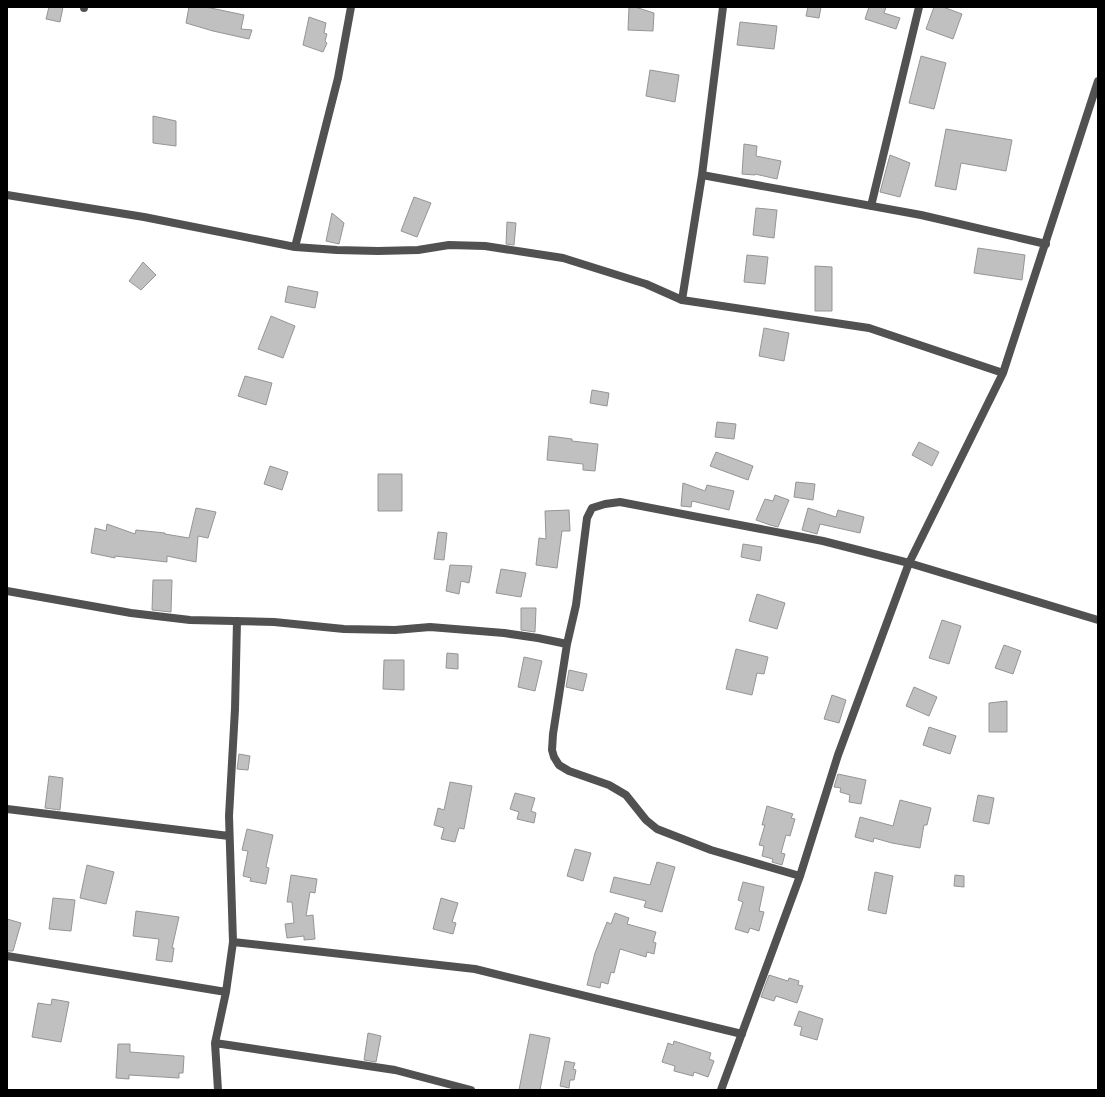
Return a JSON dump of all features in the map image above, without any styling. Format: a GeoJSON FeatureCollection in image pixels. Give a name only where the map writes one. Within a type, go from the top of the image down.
{"type":"FeatureCollection","features":[{"type":"Feature","properties":{"kind":"street"},"geometry":{"type":"LineString","coordinates":[[295,247],[338,78],[351,7]]}},
{"type":"Feature","properties":{"kind":"street"},"geometry":{"type":"LineString","coordinates":[[682,300],[702,175],[723,7]]}},
{"type":"Feature","properties":{"kind":"street"},"geometry":{"type":"LineString","coordinates":[[871,206],[919,7]]}},
{"type":"Feature","properties":{"kind":"street"},"geometry":{"type":"LineString","coordinates":[[721,1090],[800,876],[838,755],[909,563],[1004,373],[1098,81]]}},
{"type":"Feature","properties":{"kind":"street"},"geometry":{"type":"LineString","coordinates":[[702,175],[922,215],[1046,244]]}},
{"type":"Feature","properties":{"kind":"street"},"geometry":{"type":"LineString","coordinates":[[7,195],[144,217],[295,247],[378,251],[418,250],[449,245],[485,246],[563,258],[646,284],[682,300],[869,328],[1004,373]]}},
{"type":"Feature","properties":{"kind":"street"},"geometry":{"type":"LineString","coordinates":[[800,876],[711,850],[671,836],[657,829],[646,820],[626,795],[609,785],[569,771],[559,765],[554,757],[552,750],[553,734],[567,644],[576,605],[586,518],[592,508],[620,502],[823,541],[909,563],[1098,620]]}},
{"type":"Feature","properties":{"kind":"street"},"geometry":{"type":"LineString","coordinates":[[7,591],[131,613],[190,620],[274,622],[344,629],[395,630],[430,628],[504,633],[567,644]]}},
{"type":"Feature","properties":{"kind":"street"},"geometry":{"type":"LineString","coordinates":[[218,1090],[215,1043],[226,992],[234,942],[229,816],[236,709],[237,621]]}},
{"type":"Feature","properties":{"kind":"street"},"geometry":{"type":"LineString","coordinates":[[7,809],[229,836]]}},
{"type":"Feature","properties":{"kind":"street"},"geometry":{"type":"LineString","coordinates":[[234,942],[475,969],[742,1034]]}},
{"type":"Feature","properties":{"kind":"street"},"geometry":{"type":"LineString","coordinates":[[7,956],[226,992]]}},
{"type":"Feature","properties":{"kind":"street"},"geometry":{"type":"LineString","coordinates":[[215,1043],[395,1070],[471,1090]]}},
{"type":"Feature","properties":{"kind":"building"},"geometry":{"type":"Polygon","coordinates":[[[49,7],[63,7],[60,22],[46,19],[49,7]]]}},
{"type":"Feature","properties":{"kind":"building"},"geometry":{"type":"Polygon","coordinates":[[[189,7],[206,7],[244,15],[241,29],[252,30],[249,39],[186,23],[189,7]]]}},
{"type":"Feature","properties":{"kind":"building"},"geometry":{"type":"Polygon","coordinates":[[[629,7],[635,7],[654,13],[653,31],[628,30],[629,7]]]}},
{"type":"Feature","properties":{"kind":"building"},"geometry":{"type":"Polygon","coordinates":[[[808,7],[821,7],[819,18],[806,16],[808,7]]]}},
{"type":"Feature","properties":{"kind":"building"},"geometry":{"type":"Polygon","coordinates":[[[869,7],[886,7],[884,13],[900,18],[896,29],[865,19],[869,7]]]}},
{"type":"Feature","properties":{"kind":"building"},"geometry":{"type":"Polygon","coordinates":[[[934,7],[943,7],[962,14],[953,39],[926,29],[934,7]]]}},
{"type":"Feature","properties":{"kind":"building"},"geometry":{"type":"Polygon","coordinates":[[[309,17],[326,23],[324,33],[327,34],[325,41],[327,43],[323,52],[303,45],[309,17]]]}},
{"type":"Feature","properties":{"kind":"building"},"geometry":{"type":"Polygon","coordinates":[[[740,22],[777,26],[774,49],[737,45],[740,22]]]}},
{"type":"Feature","properties":{"kind":"building"},"geometry":{"type":"Polygon","coordinates":[[[921,56],[946,63],[934,109],[909,103],[921,56]]]}},
{"type":"Feature","properties":{"kind":"building"},"geometry":{"type":"Polygon","coordinates":[[[650,70],[679,75],[675,102],[646,96],[650,70]]]}},
{"type":"Feature","properties":{"kind":"building"},"geometry":{"type":"Polygon","coordinates":[[[153,116],[176,121],[176,146],[153,143],[153,116]]]}},
{"type":"Feature","properties":{"kind":"building"},"geometry":{"type":"Polygon","coordinates":[[[946,129],[1012,140],[1006,171],[961,163],[956,190],[935,186],[946,129]]]}},
{"type":"Feature","properties":{"kind":"building"},"geometry":{"type":"Polygon","coordinates":[[[744,144],[757,146],[756,156],[781,161],[777,179],[755,174],[742,174],[744,144]]]}},
{"type":"Feature","properties":{"kind":"building"},"geometry":{"type":"Polygon","coordinates":[[[890,155],[910,163],[900,197],[880,192],[890,155]]]}},
{"type":"Feature","properties":{"kind":"building"},"geometry":{"type":"Polygon","coordinates":[[[414,197],[431,203],[417,237],[401,231],[414,197]]]}},
{"type":"Feature","properties":{"kind":"building"},"geometry":{"type":"Polygon","coordinates":[[[756,208],[777,210],[774,238],[753,235],[756,208]]]}},
{"type":"Feature","properties":{"kind":"building"},"geometry":{"type":"Polygon","coordinates":[[[332,213],[344,223],[339,244],[326,241],[332,213]]]}},
{"type":"Feature","properties":{"kind":"building"},"geometry":{"type":"Polygon","coordinates":[[[507,222],[516,223],[514,245],[506,244],[507,222]]]}},
{"type":"Feature","properties":{"kind":"building"},"geometry":{"type":"Polygon","coordinates":[[[978,248],[1025,255],[1022,280],[974,273],[978,248]]]}},
{"type":"Feature","properties":{"kind":"building"},"geometry":{"type":"Polygon","coordinates":[[[747,255],[768,257],[765,284],[744,282],[747,255]]]}},
{"type":"Feature","properties":{"kind":"building"},"geometry":{"type":"Polygon","coordinates":[[[143,262],[156,275],[141,290],[129,281],[143,262]]]}},
{"type":"Feature","properties":{"kind":"building"},"geometry":{"type":"Polygon","coordinates":[[[815,266],[832,267],[832,311],[815,311],[815,266]]]}},
{"type":"Feature","properties":{"kind":"building"},"geometry":{"type":"Polygon","coordinates":[[[288,286],[318,292],[315,308],[285,302],[288,286]]]}},
{"type":"Feature","properties":{"kind":"building"},"geometry":{"type":"Polygon","coordinates":[[[271,316],[295,326],[283,358],[258,349],[271,316]]]}},
{"type":"Feature","properties":{"kind":"building"},"geometry":{"type":"Polygon","coordinates":[[[764,328],[789,333],[784,361],[759,356],[764,328]]]}},
{"type":"Feature","properties":{"kind":"building"},"geometry":{"type":"Polygon","coordinates":[[[245,376],[272,383],[266,405],[238,396],[245,376]]]}},
{"type":"Feature","properties":{"kind":"building"},"geometry":{"type":"Polygon","coordinates":[[[592,390],[609,393],[607,406],[590,403],[592,390]]]}},
{"type":"Feature","properties":{"kind":"building"},"geometry":{"type":"Polygon","coordinates":[[[717,422],[736,424],[734,439],[715,437],[717,422]]]}},
{"type":"Feature","properties":{"kind":"building"},"geometry":{"type":"Polygon","coordinates":[[[549,436],[572,439],[572,441],[598,444],[595,471],[583,470],[583,464],[547,460],[549,436]]]}},
{"type":"Feature","properties":{"kind":"building"},"geometry":{"type":"Polygon","coordinates":[[[919,442],[939,452],[932,466],[912,455],[919,442]]]}},
{"type":"Feature","properties":{"kind":"building"},"geometry":{"type":"Polygon","coordinates":[[[716,452],[753,466],[748,480],[710,466],[716,452]]]}},
{"type":"Feature","properties":{"kind":"building"},"geometry":{"type":"Polygon","coordinates":[[[270,466],[288,472],[282,490],[264,484],[270,466]]]}},
{"type":"Feature","properties":{"kind":"building"},"geometry":{"type":"Polygon","coordinates":[[[378,474],[402,474],[402,511],[378,511],[378,474]]]}},
{"type":"Feature","properties":{"kind":"building"},"geometry":{"type":"Polygon","coordinates":[[[796,482],[815,484],[813,500],[794,497],[796,482]]]}},
{"type":"Feature","properties":{"kind":"building"},"geometry":{"type":"Polygon","coordinates":[[[683,483],[705,491],[707,485],[734,491],[729,510],[692,501],[691,507],[681,506],[683,483]]]}},
{"type":"Feature","properties":{"kind":"building"},"geometry":{"type":"Polygon","coordinates":[[[775,495],[789,500],[778,527],[756,520],[765,499],[773,501],[775,495]]]}},
{"type":"Feature","properties":{"kind":"building"},"geometry":{"type":"Polygon","coordinates":[[[196,508],[216,512],[208,538],[198,536],[196,562],[167,556],[167,562],[115,556],[115,558],[91,553],[95,528],[106,531],[107,524],[135,534],[136,530],[165,533],[189,538],[196,508]]]}},
{"type":"Feature","properties":{"kind":"building"},"geometry":{"type":"Polygon","coordinates":[[[808,508],[836,517],[838,510],[864,517],[860,533],[820,524],[817,534],[802,530],[808,508]]]}},
{"type":"Feature","properties":{"kind":"building"},"geometry":{"type":"Polygon","coordinates":[[[569,510],[570,531],[562,531],[557,568],[536,565],[539,538],[546,539],[545,511],[569,510]]]}},
{"type":"Feature","properties":{"kind":"building"},"geometry":{"type":"Polygon","coordinates":[[[438,532],[447,533],[444,560],[434,559],[438,532]]]}},
{"type":"Feature","properties":{"kind":"building"},"geometry":{"type":"Polygon","coordinates":[[[743,544],[762,547],[760,561],[741,557],[743,544]]]}},
{"type":"Feature","properties":{"kind":"building"},"geometry":{"type":"Polygon","coordinates":[[[450,565],[472,566],[469,583],[461,581],[459,594],[446,591],[450,565]]]}},
{"type":"Feature","properties":{"kind":"building"},"geometry":{"type":"Polygon","coordinates":[[[501,569],[526,573],[521,597],[496,593],[501,569]]]}},
{"type":"Feature","properties":{"kind":"building"},"geometry":{"type":"Polygon","coordinates":[[[153,580],[172,580],[171,612],[152,610],[153,580]]]}},
{"type":"Feature","properties":{"kind":"building"},"geometry":{"type":"Polygon","coordinates":[[[757,594],[785,603],[777,629],[749,621],[757,594]]]}},
{"type":"Feature","properties":{"kind":"building"},"geometry":{"type":"Polygon","coordinates":[[[521,608],[536,608],[535,632],[521,630],[521,608]]]}},
{"type":"Feature","properties":{"kind":"building"},"geometry":{"type":"Polygon","coordinates":[[[942,620],[961,626],[949,664],[929,658],[942,620]]]}},
{"type":"Feature","properties":{"kind":"building"},"geometry":{"type":"Polygon","coordinates":[[[1004,645],[1021,651],[1013,674],[995,668],[1004,645]]]}},
{"type":"Feature","properties":{"kind":"building"},"geometry":{"type":"Polygon","coordinates":[[[736,649],[768,657],[764,674],[757,673],[752,695],[726,689],[736,649]]]}},
{"type":"Feature","properties":{"kind":"building"},"geometry":{"type":"Polygon","coordinates":[[[447,653],[458,654],[458,669],[446,668],[447,653]]]}},
{"type":"Feature","properties":{"kind":"building"},"geometry":{"type":"Polygon","coordinates":[[[524,657],[542,661],[535,691],[518,687],[524,657]]]}},
{"type":"Feature","properties":{"kind":"building"},"geometry":{"type":"Polygon","coordinates":[[[384,660],[404,660],[404,690],[383,689],[384,660]]]}},
{"type":"Feature","properties":{"kind":"building"},"geometry":{"type":"Polygon","coordinates":[[[569,670],[587,674],[583,691],[566,687],[569,670]]]}},
{"type":"Feature","properties":{"kind":"building"},"geometry":{"type":"Polygon","coordinates":[[[914,687],[937,697],[929,716],[906,706],[914,687]]]}},
{"type":"Feature","properties":{"kind":"building"},"geometry":{"type":"Polygon","coordinates":[[[832,695],[846,700],[839,723],[824,719],[832,695]]]}},
{"type":"Feature","properties":{"kind":"building"},"geometry":{"type":"Polygon","coordinates":[[[1007,701],[1007,732],[989,732],[989,703],[1007,701]]]}},
{"type":"Feature","properties":{"kind":"building"},"geometry":{"type":"Polygon","coordinates":[[[929,727],[956,736],[950,754],[923,745],[929,727]]]}},
{"type":"Feature","properties":{"kind":"building"},"geometry":{"type":"Polygon","coordinates":[[[239,754],[250,756],[248,770],[237,769],[239,754]]]}},
{"type":"Feature","properties":{"kind":"building"},"geometry":{"type":"Polygon","coordinates":[[[838,774],[866,780],[861,804],[849,802],[850,795],[840,792],[841,788],[834,787],[838,774]]]}},
{"type":"Feature","properties":{"kind":"building"},"geometry":{"type":"Polygon","coordinates":[[[49,776],[63,778],[60,810],[45,808],[49,776]]]}},
{"type":"Feature","properties":{"kind":"building"},"geometry":{"type":"Polygon","coordinates":[[[450,782],[472,786],[464,829],[459,828],[455,842],[441,839],[444,828],[434,825],[438,808],[444,810],[450,782]]]}},
{"type":"Feature","properties":{"kind":"building"},"geometry":{"type":"Polygon","coordinates":[[[515,793],[535,798],[531,811],[536,813],[534,823],[517,819],[519,812],[510,809],[515,793]]]}},
{"type":"Feature","properties":{"kind":"building"},"geometry":{"type":"Polygon","coordinates":[[[978,795],[994,798],[989,824],[973,821],[978,795]]]}},
{"type":"Feature","properties":{"kind":"building"},"geometry":{"type":"Polygon","coordinates":[[[900,800],[931,808],[927,825],[924,825],[920,848],[874,838],[873,842],[855,837],[860,817],[893,826],[900,800]]]}},
{"type":"Feature","properties":{"kind":"building"},"geometry":{"type":"Polygon","coordinates":[[[767,806],[793,814],[791,818],[795,819],[790,836],[786,835],[781,853],[785,854],[782,865],[772,862],[773,859],[762,856],[764,846],[759,845],[765,825],[762,825],[767,806]]]}},
{"type":"Feature","properties":{"kind":"building"},"geometry":{"type":"Polygon","coordinates":[[[247,829],[273,835],[266,867],[269,868],[266,884],[250,881],[251,878],[243,876],[248,851],[242,850],[247,829]]]}},
{"type":"Feature","properties":{"kind":"building"},"geometry":{"type":"Polygon","coordinates":[[[575,849],[591,853],[583,881],[567,876],[575,849]]]}},
{"type":"Feature","properties":{"kind":"building"},"geometry":{"type":"Polygon","coordinates":[[[657,862],[675,867],[662,912],[644,907],[646,901],[610,892],[614,877],[650,885],[657,862]]]}},
{"type":"Feature","properties":{"kind":"building"},"geometry":{"type":"Polygon","coordinates":[[[87,865],[114,872],[106,904],[80,898],[87,865]]]}},
{"type":"Feature","properties":{"kind":"building"},"geometry":{"type":"Polygon","coordinates":[[[875,872],[893,876],[886,914],[868,910],[875,872]]]}},
{"type":"Feature","properties":{"kind":"building"},"geometry":{"type":"Polygon","coordinates":[[[291,875],[317,879],[315,893],[310,892],[306,916],[313,915],[315,939],[304,940],[304,936],[287,938],[285,924],[294,923],[292,902],[287,902],[291,875]]]}},
{"type":"Feature","properties":{"kind":"building"},"geometry":{"type":"Polygon","coordinates":[[[955,875],[964,876],[964,887],[954,886],[955,875]]]}},
{"type":"Feature","properties":{"kind":"building"},"geometry":{"type":"Polygon","coordinates":[[[743,882],[764,887],[759,911],[764,912],[759,931],[750,928],[748,933],[735,929],[743,902],[738,900],[743,882]]]}},
{"type":"Feature","properties":{"kind":"building"},"geometry":{"type":"Polygon","coordinates":[[[53,898],[75,900],[71,931],[49,929],[53,898]]]}},
{"type":"Feature","properties":{"kind":"building"},"geometry":{"type":"Polygon","coordinates":[[[441,898],[458,903],[452,922],[456,923],[453,934],[433,929],[441,898]]]}},
{"type":"Feature","properties":{"kind":"building"},"geometry":{"type":"Polygon","coordinates":[[[136,911],[179,917],[172,948],[174,948],[172,962],[156,960],[159,939],[133,936],[136,911]]]}},
{"type":"Feature","properties":{"kind":"building"},"geometry":{"type":"Polygon","coordinates":[[[615,913],[629,918],[627,924],[656,932],[653,942],[656,943],[654,954],[647,952],[646,957],[620,949],[614,973],[611,972],[608,984],[601,982],[600,988],[587,985],[595,953],[607,922],[611,924],[615,913]]]}},
{"type":"Feature","properties":{"kind":"building"},"geometry":{"type":"Polygon","coordinates":[[[7,919],[21,923],[13,951],[7,951],[7,919]]]}},
{"type":"Feature","properties":{"kind":"building"},"geometry":{"type":"Polygon","coordinates":[[[769,975],[788,981],[789,978],[799,981],[798,985],[803,986],[797,1003],[776,996],[774,1001],[761,997],[769,975]]]}},
{"type":"Feature","properties":{"kind":"building"},"geometry":{"type":"Polygon","coordinates":[[[52,999],[69,1002],[61,1042],[32,1037],[38,1003],[51,1005],[52,999]]]}},
{"type":"Feature","properties":{"kind":"building"},"geometry":{"type":"Polygon","coordinates":[[[799,1011],[823,1019],[817,1040],[800,1035],[802,1027],[794,1025],[799,1011]]]}},
{"type":"Feature","properties":{"kind":"building"},"geometry":{"type":"Polygon","coordinates":[[[368,1033],[381,1036],[376,1062],[364,1060],[368,1033]]]}},
{"type":"Feature","properties":{"kind":"building"},"geometry":{"type":"Polygon","coordinates":[[[530,1034],[550,1038],[540,1090],[519,1090],[530,1034]]]}},
{"type":"Feature","properties":{"kind":"building"},"geometry":{"type":"Polygon","coordinates":[[[674,1041],[711,1053],[709,1059],[714,1061],[708,1077],[694,1072],[693,1076],[674,1071],[675,1066],[662,1062],[668,1043],[673,1045],[674,1041]]]}},
{"type":"Feature","properties":{"kind":"building"},"geometry":{"type":"Polygon","coordinates":[[[118,1044],[130,1044],[130,1052],[184,1056],[183,1073],[179,1073],[179,1078],[129,1075],[129,1079],[116,1078],[118,1044]]]}},
{"type":"Feature","properties":{"kind":"building"},"geometry":{"type":"Polygon","coordinates":[[[565,1061],[575,1063],[573,1069],[576,1070],[574,1080],[570,1080],[569,1088],[560,1086],[565,1061]]]}}]}
